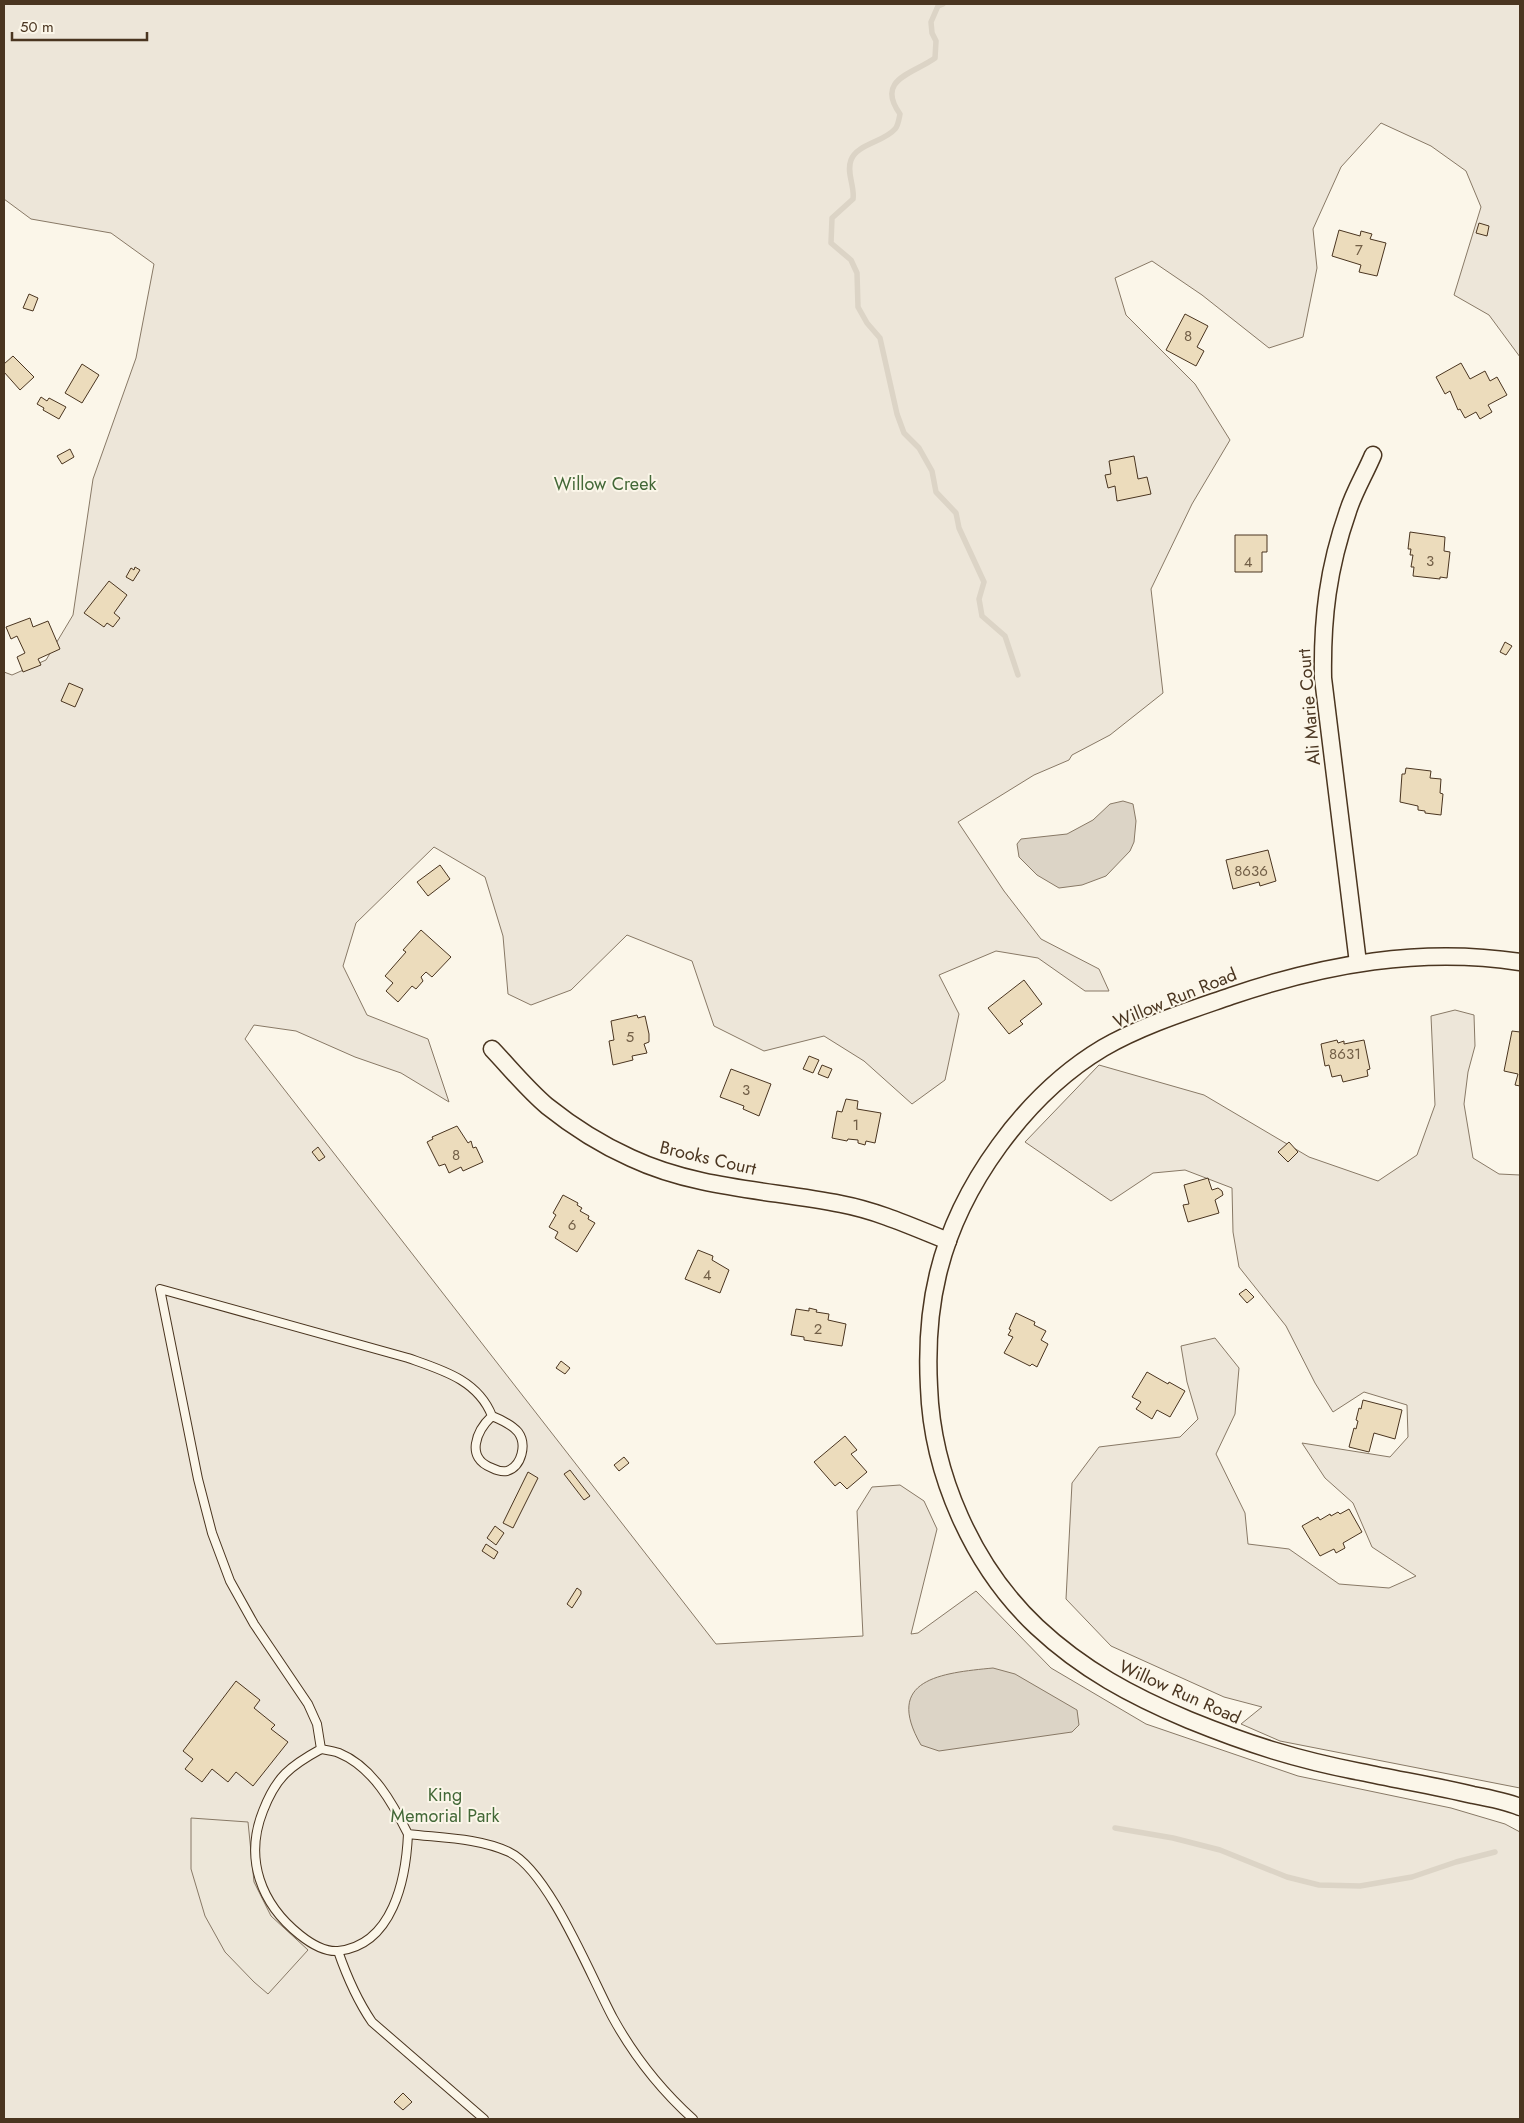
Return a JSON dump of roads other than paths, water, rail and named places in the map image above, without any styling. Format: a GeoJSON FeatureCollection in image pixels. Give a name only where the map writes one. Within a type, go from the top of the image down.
{"type":"FeatureCollection","features":[{"type":"Feature","properties":{"kind":"street","name":"Ali Marie Court"},"geometry":{"type":"LineString","coordinates":[[1358,963],[1323,678],[1322,632],[1327,588],[1336,547],[1348,509],[1373,455]]}},
{"type":"Feature","properties":{"kind":"street","name":"Willow Run Road"},"geometry":{"type":"LineString","coordinates":[[1520,962],[1452,956],[1396,958],[1358,963],[1281,979],[1173,1016],[1102,1049],[1066,1074],[1032,1106],[1001,1142],[980,1175],[948,1241],[938,1272],[930,1315],[927,1359],[929,1403],[937,1450],[954,1503],[976,1549],[1002,1588],[1034,1625],[1068,1655],[1106,1681],[1148,1703],[1239,1740],[1285,1756],[1464,1793],[1520,1807]]}},
{"type":"Feature","properties":{"kind":"street","name":"Brooks Court"},"geometry":{"type":"LineString","coordinates":[[492,1049],[547,1106],[573,1125],[631,1158],[676,1175],[721,1186],[842,1204],[879,1214],[948,1241]]}},
{"type":"Feature","properties":{"kind":"lane"},"geometry":{"type":"LineString","coordinates":[[321,1749],[317,1724],[308,1704],[254,1624],[230,1581],[212,1533],[198,1479],[160,1289],[408,1358],[442,1370],[478,1392],[487,1402],[492,1416],[509,1424],[520,1434],[522,1457],[516,1465],[507,1471],[498,1471],[487,1466],[480,1461],[476,1452],[477,1438],[484,1424],[492,1416]]}},
{"type":"Feature","properties":{"kind":"lane"},"geometry":{"type":"LineString","coordinates":[[321,1749],[340,1754],[359,1765],[377,1784],[394,1808],[408,1834],[407,1858],[398,1898],[377,1932],[364,1943],[338,1951],[321,1948],[304,1939],[285,1924],[272,1908],[262,1890],[257,1869],[255,1843],[260,1820],[268,1799],[278,1780],[297,1762],[321,1749]]}},
{"type":"Feature","properties":{"kind":"lane"},"geometry":{"type":"LineString","coordinates":[[408,1834],[486,1844],[511,1853],[530,1868],[547,1890],[614,2020],[642,2062],[667,2093],[694,2119]]}},
{"type":"Feature","properties":{"kind":"lane"},"geometry":{"type":"LineString","coordinates":[[338,1951],[350,1984],[372,2022],[484,2119]]}},
{"type":"Feature","properties":{"kind":"waterway"},"geometry":{"type":"LineString","coordinates":[[943,4],[938,6],[931,22],[932,33],[936,41],[935,58],[900,79],[894,85],[892,93],[893,102],[900,114],[896,128],[884,137],[859,150],[851,160],[849,170],[853,199],[832,218],[831,243],[851,260],[857,273],[858,307],[867,323],[880,338],[897,414],[904,433],[919,448],[932,471],[936,492],[956,513],[959,528],[984,582],[979,599],[982,616],[1005,636],[1018,675]]}},
{"type":"Feature","properties":{"kind":"waterway"},"geometry":{"type":"LineString","coordinates":[[1115,1828],[1173,1838],[1220,1850],[1287,1877],[1319,1885],[1360,1886],[1412,1877],[1456,1862],[1495,1852]]}},
{"type":"Feature","properties":{"kind":"park label","name":"Willow Creek"},"geometry":{"type":"Point","coordinates":[605,484]}},
{"type":"Feature","properties":{"kind":"park label","name":"King Memorial Park"},"geometry":{"type":"Point","coordinates":[445,1805]}}]}
